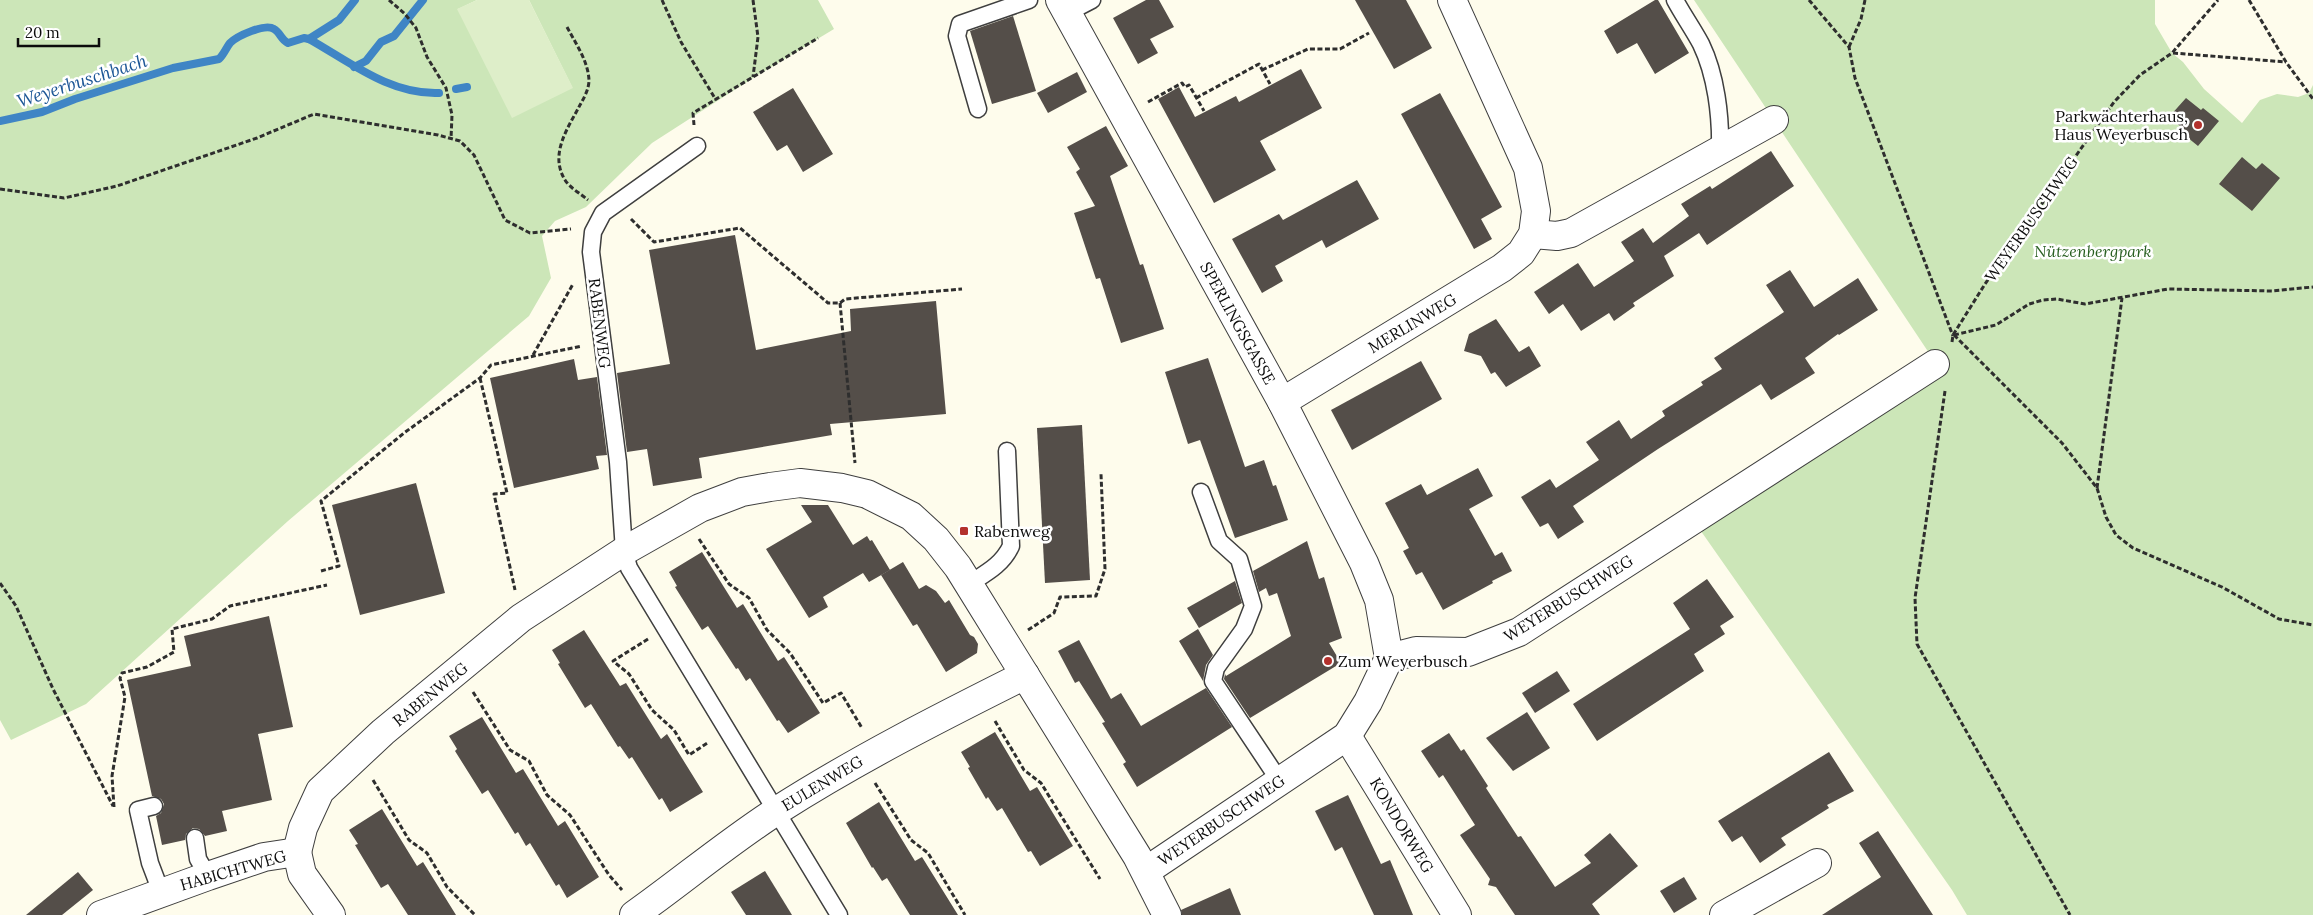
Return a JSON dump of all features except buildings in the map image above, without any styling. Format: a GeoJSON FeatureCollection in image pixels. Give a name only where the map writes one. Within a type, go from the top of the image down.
{"type":"FeatureCollection","features":[{"type":"Feature","properties":{"kind":"street","name":"MERLINWEG"},"geometry":{"type":"LineString","coordinates":[[1282,402],[1502,268],[1521,254],[1533,234],[1536,211],[1528,168],[1452,0]]}},
{"type":"Feature","properties":{"kind":"street","name":"SPERLINGSGASSE"},"geometry":{"type":"LineString","coordinates":[[1064,7],[1282,402],[1379,600],[1389,658]]}},
{"type":"Feature","properties":{"kind":"street"},"geometry":{"type":"LineString","coordinates":[[1533,234],[1557,236],[1572,233],[1774,120]]}},
{"type":"Feature","properties":{"kind":"street","name":"WEYERBUSCHWEG"},"geometry":{"type":"LineString","coordinates":[[1146,871],[1347,736],[1368,702],[1389,658],[1416,651],[1468,652],[1519,632],[1945,364]]}},
{"type":"Feature","properties":{"kind":"street","name":"RABENWEG"},"geometry":{"type":"LineString","coordinates":[[297,852],[303,828],[320,791],[383,732],[521,618],[624,551],[684,515],[725,497],[770,487],[800,483],[857,491],[888,503],[911,516],[936,538],[969,584],[1146,871],[1163,914]]}},
{"type":"Feature","properties":{"kind":"street","name":"EULENWEG"},"geometry":{"type":"LineString","coordinates":[[637,913],[776,811],[868,756],[1025,675]]}},
{"type":"Feature","properties":{"kind":"street","name":"KONDORWEG"},"geometry":{"type":"LineString","coordinates":[[1347,736],[1457,915]]}},
{"type":"Feature","properties":{"kind":"street","name":"HABICHTWEG"},"geometry":{"type":"LineString","coordinates":[[101,915],[161,892],[264,858],[297,852],[302,874],[331,915]]}},
{"type":"Feature","properties":{"kind":"street"},"geometry":{"type":"LineString","coordinates":[[1724,915],[1817,863]]}},
{"type":"Feature","properties":{"kind":"lane"},"geometry":{"type":"LineString","coordinates":[[978,108],[957,36],[960,24],[1029,0]]}},
{"type":"Feature","properties":{"kind":"lane"},"geometry":{"type":"LineString","coordinates":[[1064,7],[1092,0]]}},
{"type":"Feature","properties":{"kind":"lane"},"geometry":{"type":"LineString","coordinates":[[1675,0],[1701,45],[1713,80],[1721,127],[1720,151]]}},
{"type":"Feature","properties":{"kind":"lane","name":"RABENWEG"},"geometry":{"type":"LineString","coordinates":[[624,551],[618,462],[591,252],[593,232],[610,208],[698,146]]}},
{"type":"Feature","properties":{"kind":"lane"},"geometry":{"type":"LineString","coordinates":[[969,584],[1006,558],[1011,546],[1007,451]]}},
{"type":"Feature","properties":{"kind":"lane"},"geometry":{"type":"LineString","coordinates":[[1201,492],[1219,542],[1239,558],[1253,606],[1244,629],[1216,668],[1214,682],[1279,780]]}},
{"type":"Feature","properties":{"kind":"lane"},"geometry":{"type":"LineString","coordinates":[[624,551],[629,568],[839,915]]}},
{"type":"Feature","properties":{"kind":"lane"},"geometry":{"type":"LineString","coordinates":[[154,806],[138,810],[150,863],[161,892]]}},
{"type":"Feature","properties":{"kind":"lane"},"geometry":{"type":"LineString","coordinates":[[195,838],[198,859],[208,876]]}},
{"type":"Feature","properties":{"kind":"path"},"geometry":{"type":"LineString","coordinates":[[390,0],[416,28],[427,57],[446,88],[452,115],[451,139]]}},
{"type":"Feature","properties":{"kind":"path"},"geometry":{"type":"LineString","coordinates":[[662,0],[681,42],[716,100]]}},
{"type":"Feature","properties":{"kind":"path"},"geometry":{"type":"LineString","coordinates":[[753,0],[758,37],[753,78]]}},
{"type":"Feature","properties":{"kind":"path"},"geometry":{"type":"LineString","coordinates":[[1809,0],[1849,47],[1855,78],[1954,335],[2062,443],[2096,488],[2106,517],[2116,535],[2132,548],[2222,586],[2279,619],[2313,625]]}},
{"type":"Feature","properties":{"kind":"path"},"geometry":{"type":"LineString","coordinates":[[1849,47],[1861,19],[1865,0]]}},
{"type":"Feature","properties":{"kind":"path","name":"WEYERBUSCHWEG"},"geometry":{"type":"LineString","coordinates":[[1945,364],[1954,335],[1985,284],[2114,102],[2140,75],[2172,53],[2218,0]]}},
{"type":"Feature","properties":{"kind":"path"},"geometry":{"type":"LineString","coordinates":[[2249,0],[2286,62],[2313,99]]}},
{"type":"Feature","properties":{"kind":"path"},"geometry":{"type":"LineString","coordinates":[[567,28],[581,53],[589,82],[586,94],[566,132],[560,148],[558,165],[566,181],[610,208],[654,242],[740,228],[828,303],[840,303],[846,299],[962,289]]}},
{"type":"Feature","properties":{"kind":"path"},"geometry":{"type":"LineString","coordinates":[[1262,70],[1308,50],[1340,48],[1368,33]]}},
{"type":"Feature","properties":{"kind":"path"},"geometry":{"type":"LineString","coordinates":[[698,146],[693,113],[818,38]]}},
{"type":"Feature","properties":{"kind":"path"},"geometry":{"type":"LineString","coordinates":[[2172,53],[2286,62]]}},
{"type":"Feature","properties":{"kind":"path"},"geometry":{"type":"LineString","coordinates":[[1196,98],[1259,64],[1270,84]]}},
{"type":"Feature","properties":{"kind":"path"},"geometry":{"type":"LineString","coordinates":[[1124,116],[1182,83],[1185,87],[1189,85],[1204,111]]}},
{"type":"Feature","properties":{"kind":"path"},"geometry":{"type":"LineString","coordinates":[[0,189],[64,198],[117,186],[257,138],[314,114],[460,141],[474,156],[506,220],[530,233],[568,231],[610,208]]}},
{"type":"Feature","properties":{"kind":"path"},"geometry":{"type":"LineString","coordinates":[[533,356],[591,252]]}},
{"type":"Feature","properties":{"kind":"path"},"geometry":{"type":"LineString","coordinates":[[1954,335],[1996,325],[2029,304],[2043,300],[2057,299],[2085,304],[2168,289],[2272,291],[2313,287]]}},
{"type":"Feature","properties":{"kind":"path"},"geometry":{"type":"LineString","coordinates":[[2096,488],[2122,298]]}},
{"type":"Feature","properties":{"kind":"path"},"geometry":{"type":"LineString","coordinates":[[840,303],[857,491]]}},
{"type":"Feature","properties":{"kind":"path"},"geometry":{"type":"LineString","coordinates":[[1954,335],[1945,364],[1915,598],[1917,644],[2070,915]]}},
{"type":"Feature","properties":{"kind":"path"},"geometry":{"type":"LineString","coordinates":[[322,571],[339,566],[321,501],[404,433],[480,378],[491,365],[603,342]]}},
{"type":"Feature","properties":{"kind":"path"},"geometry":{"type":"LineString","coordinates":[[480,378],[507,492],[494,494],[521,618]]}},
{"type":"Feature","properties":{"kind":"path"},"geometry":{"type":"LineString","coordinates":[[1006,644],[1054,613],[1060,597],[1096,596],[1105,569],[1101,474]]}},
{"type":"Feature","properties":{"kind":"path"},"geometry":{"type":"LineString","coordinates":[[684,515],[729,584],[748,598],[767,630],[790,653],[822,702],[841,693],[868,756],[911,840],[928,853],[965,915]]}},
{"type":"Feature","properties":{"kind":"path"},"geometry":{"type":"LineString","coordinates":[[0,583],[16,606],[53,689],[117,814]]}},
{"type":"Feature","properties":{"kind":"path"},"geometry":{"type":"LineString","coordinates":[[114,807],[112,776],[125,698],[120,678],[122,673],[147,667],[174,652],[172,629],[212,619],[230,606],[327,585]]}},
{"type":"Feature","properties":{"kind":"path"},"geometry":{"type":"LineString","coordinates":[[666,629],[613,661],[629,674],[652,710],[674,730],[689,755],[727,730]]}},
{"type":"Feature","properties":{"kind":"path"},"geometry":{"type":"LineString","coordinates":[[459,670],[510,750],[528,761],[547,795],[570,814],[609,875],[637,913]]}},
{"type":"Feature","properties":{"kind":"path"},"geometry":{"type":"LineString","coordinates":[[980,697],[1024,770],[1042,783],[1100,879]]}},
{"type":"Feature","properties":{"kind":"path"},"geometry":{"type":"LineString","coordinates":[[358,756],[409,840],[427,854],[448,887],[475,915]]}},
{"type":"Feature","properties":{"kind":"green space"},"geometry":{"type":"Polygon","coordinates":[[[0,0],[477,0],[458,9],[572,87],[529,0],[818,0],[834,29],[652,143],[586,207],[555,221],[542,236],[551,278],[529,316],[288,521],[86,704],[11,740],[0,720],[0,0]]]}},
{"type":"Feature","properties":{"kind":"green space"},"geometry":{"type":"Polygon","coordinates":[[[477,0],[529,0],[573,88],[512,118],[457,9],[477,0]]]}},
{"type":"Feature","properties":{"kind":"green space","name":"Nützenbergpark"},"geometry":{"type":"Polygon","coordinates":[[[1694,0],[2155,0],[2155,24],[2172,53],[2183,62],[2204,89],[2242,123],[2260,100],[2277,94],[2298,97],[2309,93],[2313,85],[2313,915],[1967,915],[1952,890],[1696,524],[1937,365],[1694,0]]]}},
{"type":"Feature","properties":{"kind":"waterway"},"geometry":{"type":"LineString","coordinates":[[309,39],[339,20],[355,0]]}},
{"type":"Feature","properties":{"kind":"waterway"},"geometry":{"type":"LineString","coordinates":[[354,67],[366,61],[381,42],[394,36],[423,0]]}},
{"type":"Feature","properties":{"kind":"waterway","name":"Weyerbuschbach"},"geometry":{"type":"LineString","coordinates":[[0,121],[42,112],[75,99],[173,68],[219,59],[234,40],[251,31],[264,28],[274,29],[288,43],[304,38],[309,39],[355,67],[387,83],[404,89],[439,93]]}},
{"type":"Feature","properties":{"kind":"waterway","name":"Weyerbuschbach"},"geometry":{"type":"LineString","coordinates":[[456,89],[467,87]]}},
{"type":"Feature","properties":{"kind":"place","name":"Parkwächterhaus, Haus Weyerbusch"},"geometry":{"type":"Point","coordinates":[2198,125]}},
{"type":"Feature","properties":{"kind":"place","name":"Rabenweg"},"geometry":{"type":"Point","coordinates":[964,531]}},
{"type":"Feature","properties":{"kind":"place","name":"Zum Weyerbusch"},"geometry":{"type":"Point","coordinates":[1328,661]}}]}
